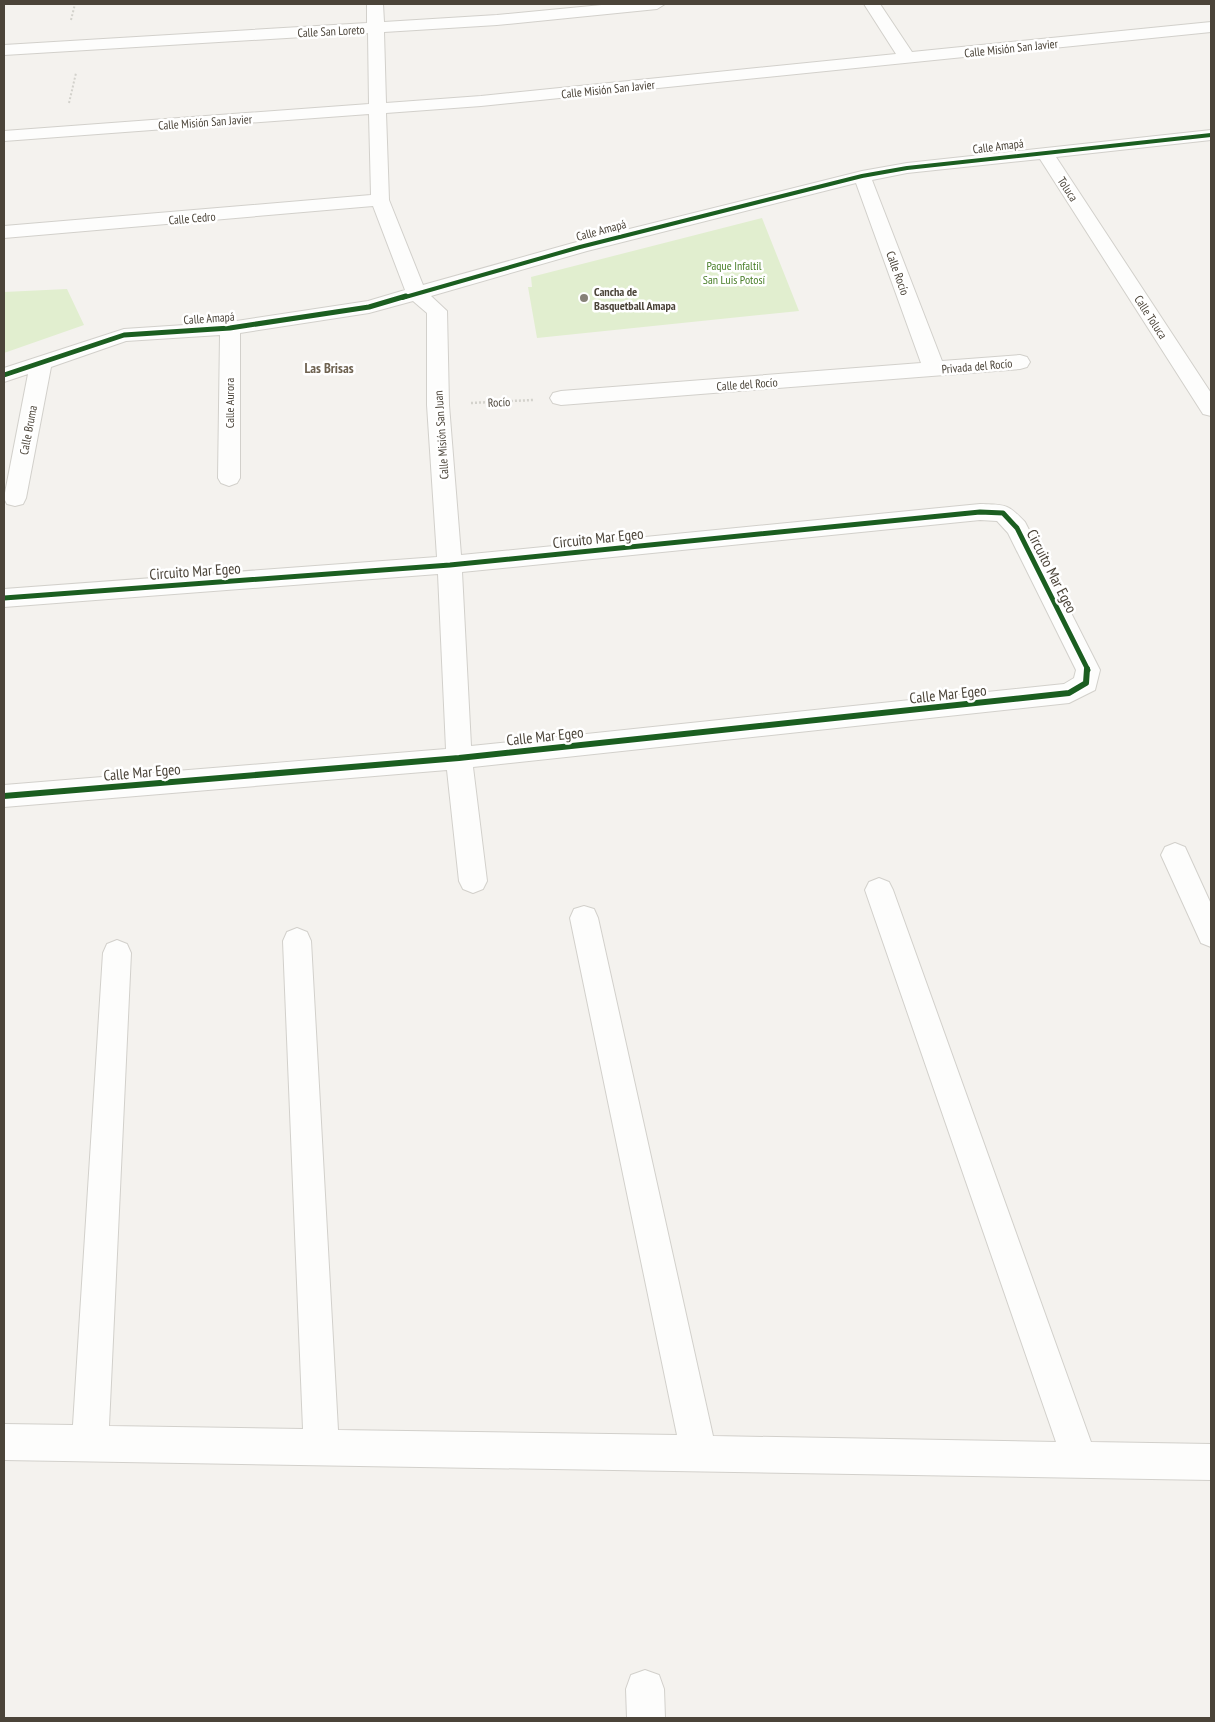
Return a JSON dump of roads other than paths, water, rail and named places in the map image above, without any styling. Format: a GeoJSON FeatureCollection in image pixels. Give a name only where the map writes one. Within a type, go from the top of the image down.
{"type":"FeatureCollection","features":[{"type":"Feature","properties":{"kind":"street","name":"Calle Misión San Juan"},"geometry":{"type":"LineString","coordinates":[[376,4],[380,200],[416,293],[436,310],[438,405],[450,565],[459,758],[473,881]]}},
{"type":"Feature","properties":{"kind":"street","name":"Calle San Loreto"},"geometry":{"type":"LineString","coordinates":[[4,50],[497,20],[657,4]]}},
{"type":"Feature","properties":{"kind":"street"},"geometry":{"type":"LineString","coordinates":[[872,4],[908,58]]}},
{"type":"Feature","properties":{"kind":"street","name":"Calle Misión San Javier"},"geometry":{"type":"LineString","coordinates":[[4,136],[481,102],[1211,27]]}},
{"type":"Feature","properties":{"kind":"street","name":"Calle Amapá"},"geometry":{"type":"LineString","coordinates":[[4,375],[124,335],[230,328],[361,309],[599,242],[862,176],[907,168],[1211,134]]}},
{"type":"Feature","properties":{"kind":"street","name":"Toluca"},"geometry":{"type":"LineString","coordinates":[[1044,152],[1091,225]]}},
{"type":"Feature","properties":{"kind":"street","name":"Calle Rocío"},"geometry":{"type":"LineString","coordinates":[[862,176],[934,369]]}},
{"type":"Feature","properties":{"kind":"street","name":"Calle Cedro"},"geometry":{"type":"LineString","coordinates":[[4,232],[380,200]]}},
{"type":"Feature","properties":{"kind":"street","name":"Calle Toluca"},"geometry":{"type":"LineString","coordinates":[[1091,225],[1211,409]]}},
{"type":"Feature","properties":{"kind":"street","name":"Calle Aurora"},"geometry":{"type":"LineString","coordinates":[[229,478],[230,328]]}},
{"type":"Feature","properties":{"kind":"street","name":"Calle Bruma"},"geometry":{"type":"LineString","coordinates":[[15,498],[41,362]]}},
{"type":"Feature","properties":{"kind":"street","name":"Privada del Rocío"},"geometry":{"type":"LineString","coordinates":[[934,369],[1020,362]]}},
{"type":"Feature","properties":{"kind":"street","name":"Calle del Rocío"},"geometry":{"type":"LineString","coordinates":[[561,398],[934,369]]}},
{"type":"Feature","properties":{"kind":"street","name":"Circuito Mar Egeo"},"geometry":{"type":"LineString","coordinates":[[4,598],[450,565],[980,512],[1004,513],[1017,528],[1088,670],[1086,683]]}},
{"type":"Feature","properties":{"kind":"street","name":"Calle Mar Egeo"},"geometry":{"type":"LineString","coordinates":[[4,796],[459,758],[1069,693],[1086,683]]}},
{"type":"Feature","properties":{"kind":"street"},"geometry":{"type":"LineString","coordinates":[[1175,855],[1211,934]]}},
{"type":"Feature","properties":{"kind":"street"},"geometry":{"type":"LineString","coordinates":[[879,890],[1080,1460]]}},
{"type":"Feature","properties":{"kind":"street"},"geometry":{"type":"LineString","coordinates":[[584,918],[699,1454]]}},
{"type":"Feature","properties":{"kind":"street"},"geometry":{"type":"LineString","coordinates":[[297,941],[321,1447]]}},
{"type":"Feature","properties":{"kind":"street"},"geometry":{"type":"LineString","coordinates":[[90,1444],[117,953]]}},
{"type":"Feature","properties":{"kind":"street"},"geometry":{"type":"LineString","coordinates":[[4,1442],[1211,1462]]}},
{"type":"Feature","properties":{"kind":"place","name":"Cancha de Basquetball Amapa"},"geometry":{"type":"Point","coordinates":[584,298]}},
{"type":"Feature","properties":{"kind":"district","name":"Las Brisas"},"geometry":{"type":"Point","coordinates":[329,368]}},
{"type":"Feature","properties":{"kind":"park label","name":"Paque Infaltil San Luis Potosí"},"geometry":{"type":"Point","coordinates":[734,272]}}]}
